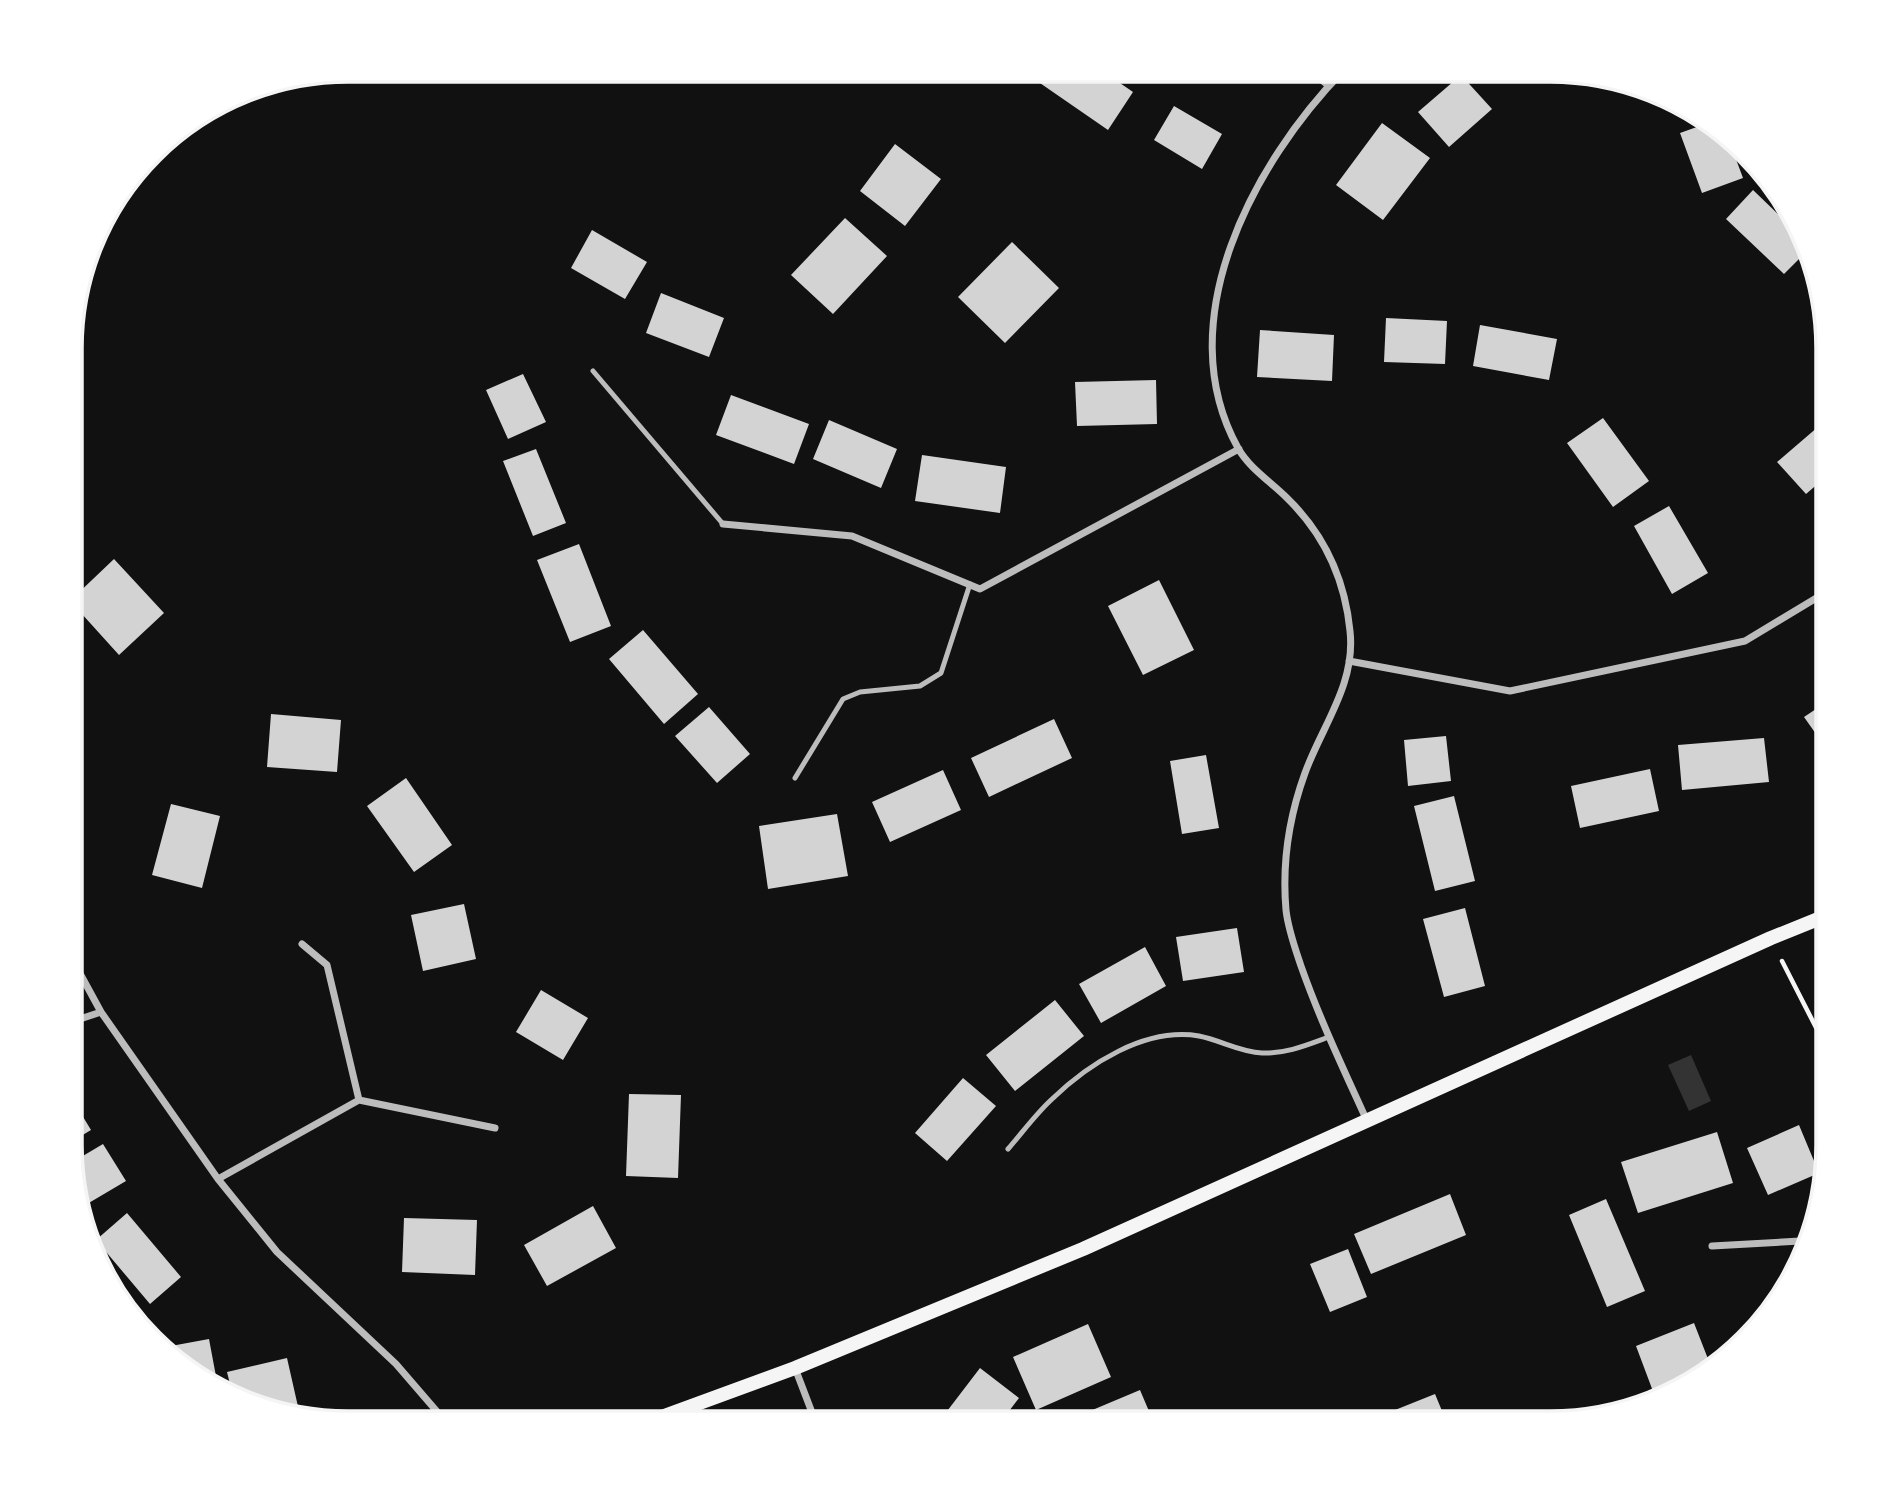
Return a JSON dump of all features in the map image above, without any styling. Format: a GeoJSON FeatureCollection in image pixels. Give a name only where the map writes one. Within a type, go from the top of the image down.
{"type":"FeatureCollection","features":[{"type":"Feature","properties":{"kind":"main road"},"geometry":{"type":"LineString","coordinates":[[678,1411],[795,1368],[1083,1249],[1816,920]]}},
{"type":"Feature","properties":{"kind":"street"},"geometry":{"type":"LineString","coordinates":[[1324,82],[1329,86]]}},
{"type":"Feature","properties":{"kind":"street"},"geometry":{"type":"LineString","coordinates":[[1333,82],[1289,135],[1232,239],[1222,271],[1211,362],[1222,409],[1239,449],[1291,502],[1332,559],[1343,586],[1351,634],[1349,661],[1336,708],[1307,769],[1294,805],[1287,844],[1286,913],[1315,1006],[1367,1121]]}},
{"type":"Feature","properties":{"kind":"street"},"geometry":{"type":"LineString","coordinates":[[723,524],[852,536],[980,589],[1239,449]]}},
{"type":"Feature","properties":{"kind":"street"},"geometry":{"type":"LineString","coordinates":[[1349,661],[1510,691],[1745,641],[1816,598]]}},
{"type":"Feature","properties":{"kind":"street"},"geometry":{"type":"LineString","coordinates":[[302,944],[327,965],[359,1100]]}},
{"type":"Feature","properties":{"kind":"street"},"geometry":{"type":"LineString","coordinates":[[82,977],[101,1012],[218,1179],[277,1252],[396,1364],[437,1411]]}},
{"type":"Feature","properties":{"kind":"street"},"geometry":{"type":"LineString","coordinates":[[82,1018],[101,1012]]}},
{"type":"Feature","properties":{"kind":"street"},"geometry":{"type":"LineString","coordinates":[[218,1179],[359,1100],[495,1128]]}},
{"type":"Feature","properties":{"kind":"street"},"geometry":{"type":"LineString","coordinates":[[1712,1246],[1798,1241]]}},
{"type":"Feature","properties":{"kind":"street"},"geometry":{"type":"LineString","coordinates":[[795,1368],[811,1411]]}},
{"type":"Feature","properties":{"kind":"lane"},"geometry":{"type":"LineString","coordinates":[[593,371],[723,524]]}},
{"type":"Feature","properties":{"kind":"lane"},"geometry":{"type":"LineString","coordinates":[[795,778],[843,699],[860,692],[920,686],[941,673],[970,584]]}},
{"type":"Feature","properties":{"kind":"lane"},"geometry":{"type":"LineString","coordinates":[[1008,1149],[1051,1100],[1107,1057],[1130,1046],[1170,1035],[1199,1036],[1260,1053],[1287,1052],[1329,1037]]}},
{"type":"Feature","properties":{"kind":"path"},"geometry":{"type":"LineString","coordinates":[[1771,938],[1816,1026]]}},
{"type":"Feature","properties":{"kind":"shaded area"},"geometry":{"type":"Polygon","coordinates":[[[1691,1055],[1711,1101],[1689,1111],[1668,1065],[1691,1055]]]}},
{"type":"Feature","properties":{"kind":"building"},"geometry":{"type":"Polygon","coordinates":[[[1038,82],[1118,82],[1133,92],[1108,130],[1038,82]]]}},
{"type":"Feature","properties":{"kind":"building"},"geometry":{"type":"Polygon","coordinates":[[[1453,82],[1467,82],[1492,109],[1449,147],[1418,112],[1453,82]]]}},
{"type":"Feature","properties":{"kind":"building"},"geometry":{"type":"Polygon","coordinates":[[[1174,106],[1222,134],[1202,169],[1154,140],[1174,106]]]}},
{"type":"Feature","properties":{"kind":"building"},"geometry":{"type":"Polygon","coordinates":[[[1382,123],[1430,158],[1383,220],[1336,185],[1382,123]]]}},
{"type":"Feature","properties":{"kind":"building"},"geometry":{"type":"Polygon","coordinates":[[[1698,127],[1712,137],[1735,158],[1743,178],[1702,193],[1680,133],[1698,127]]]}},
{"type":"Feature","properties":{"kind":"building"},"geometry":{"type":"Polygon","coordinates":[[[895,144],[941,179],[905,226],[860,191],[895,144]]]}},
{"type":"Feature","properties":{"kind":"building"},"geometry":{"type":"Polygon","coordinates":[[[1753,190],[1781,217],[1800,258],[1784,274],[1726,219],[1753,190]]]}},
{"type":"Feature","properties":{"kind":"building"},"geometry":{"type":"Polygon","coordinates":[[[845,218],[887,256],[833,314],[791,275],[845,218]]]}},
{"type":"Feature","properties":{"kind":"building"},"geometry":{"type":"Polygon","coordinates":[[[592,230],[647,262],[625,299],[571,268],[592,230]]]}},
{"type":"Feature","properties":{"kind":"building"},"geometry":{"type":"Polygon","coordinates":[[[1012,242],[1059,288],[1005,343],[958,297],[1012,242]]]}},
{"type":"Feature","properties":{"kind":"building"},"geometry":{"type":"Polygon","coordinates":[[[661,293],[724,318],[709,357],[646,333],[661,293]]]}},
{"type":"Feature","properties":{"kind":"building"},"geometry":{"type":"Polygon","coordinates":[[[1386,318],[1447,321],[1445,364],[1384,362],[1386,318]]]}},
{"type":"Feature","properties":{"kind":"building"},"geometry":{"type":"Polygon","coordinates":[[[1480,325],[1557,339],[1549,380],[1473,366],[1480,325]]]}},
{"type":"Feature","properties":{"kind":"building"},"geometry":{"type":"Polygon","coordinates":[[[1260,330],[1334,335],[1332,381],[1257,377],[1260,330]]]}},
{"type":"Feature","properties":{"kind":"building"},"geometry":{"type":"Polygon","coordinates":[[[523,374],[546,422],[508,439],[486,390],[523,374]]]}},
{"type":"Feature","properties":{"kind":"building"},"geometry":{"type":"Polygon","coordinates":[[[1156,380],[1157,424],[1077,426],[1075,382],[1156,380]]]}},
{"type":"Feature","properties":{"kind":"building"},"geometry":{"type":"Polygon","coordinates":[[[731,395],[809,424],[794,464],[716,435],[731,395]]]}},
{"type":"Feature","properties":{"kind":"building"},"geometry":{"type":"Polygon","coordinates":[[[1603,418],[1649,481],[1613,507],[1567,443],[1603,418]]]}},
{"type":"Feature","properties":{"kind":"building"},"geometry":{"type":"Polygon","coordinates":[[[829,420],[897,449],[881,488],[813,459],[829,420]]]}},
{"type":"Feature","properties":{"kind":"building"},"geometry":{"type":"Polygon","coordinates":[[[1816,429],[1816,485],[1806,494],[1777,462],[1816,429]]]}},
{"type":"Feature","properties":{"kind":"building"},"geometry":{"type":"Polygon","coordinates":[[[536,449],[566,523],[533,536],[503,461],[536,449]]]}},
{"type":"Feature","properties":{"kind":"building"},"geometry":{"type":"Polygon","coordinates":[[[922,455],[1006,467],[1000,513],[915,501],[922,455]]]}},
{"type":"Feature","properties":{"kind":"building"},"geometry":{"type":"Polygon","coordinates":[[[1669,506],[1708,573],[1672,594],[1634,526],[1669,506]]]}},
{"type":"Feature","properties":{"kind":"building"},"geometry":{"type":"Polygon","coordinates":[[[579,544],[611,626],[570,642],[537,560],[579,544]]]}},
{"type":"Feature","properties":{"kind":"building"},"geometry":{"type":"Polygon","coordinates":[[[114,559],[164,613],[119,655],[82,614],[82,589],[114,559]]]}},
{"type":"Feature","properties":{"kind":"building"},"geometry":{"type":"Polygon","coordinates":[[[1159,580],[1194,650],[1143,675],[1108,606],[1159,580]]]}},
{"type":"Feature","properties":{"kind":"building"},"geometry":{"type":"Polygon","coordinates":[[[643,630],[698,694],[664,724],[609,659],[643,630]]]}},
{"type":"Feature","properties":{"kind":"building"},"geometry":{"type":"Polygon","coordinates":[[[709,707],[750,754],[717,783],[675,736],[709,707]]]}},
{"type":"Feature","properties":{"kind":"building"},"geometry":{"type":"Polygon","coordinates":[[[1816,709],[1816,734],[1804,717],[1816,709]]]}},
{"type":"Feature","properties":{"kind":"building"},"geometry":{"type":"Polygon","coordinates":[[[271,714],[341,720],[337,772],[267,767],[271,714]]]}},
{"type":"Feature","properties":{"kind":"building"},"geometry":{"type":"Polygon","coordinates":[[[1054,719],[1072,758],[989,797],[971,758],[1054,719]]]}},
{"type":"Feature","properties":{"kind":"building"},"geometry":{"type":"Polygon","coordinates":[[[1446,736],[1451,781],[1408,786],[1404,740],[1446,736]]]}},
{"type":"Feature","properties":{"kind":"building"},"geometry":{"type":"Polygon","coordinates":[[[1764,738],[1769,782],[1682,790],[1678,745],[1764,738]]]}},
{"type":"Feature","properties":{"kind":"building"},"geometry":{"type":"Polygon","coordinates":[[[1206,755],[1219,828],[1182,834],[1170,761],[1206,755]]]}},
{"type":"Feature","properties":{"kind":"building"},"geometry":{"type":"Polygon","coordinates":[[[1650,769],[1659,811],[1580,828],[1571,786],[1650,769]]]}},
{"type":"Feature","properties":{"kind":"building"},"geometry":{"type":"Polygon","coordinates":[[[943,770],[961,810],[890,842],[872,802],[943,770]]]}},
{"type":"Feature","properties":{"kind":"building"},"geometry":{"type":"Polygon","coordinates":[[[406,778],[452,845],[414,872],[367,806],[406,778]]]}},
{"type":"Feature","properties":{"kind":"building"},"geometry":{"type":"Polygon","coordinates":[[[1454,796],[1475,881],[1435,891],[1414,806],[1454,796]]]}},
{"type":"Feature","properties":{"kind":"building"},"geometry":{"type":"Polygon","coordinates":[[[171,804],[220,816],[202,888],[152,875],[171,804]]]}},
{"type":"Feature","properties":{"kind":"building"},"geometry":{"type":"Polygon","coordinates":[[[837,814],[848,876],[768,889],[759,826],[837,814]]]}},
{"type":"Feature","properties":{"kind":"building"},"geometry":{"type":"Polygon","coordinates":[[[464,904],[476,959],[423,971],[411,915],[464,904]]]}},
{"type":"Feature","properties":{"kind":"building"},"geometry":{"type":"Polygon","coordinates":[[[1465,908],[1485,986],[1444,997],[1423,919],[1465,908]]]}},
{"type":"Feature","properties":{"kind":"building"},"geometry":{"type":"Polygon","coordinates":[[[1237,928],[1244,972],[1183,981],[1176,937],[1237,928]]]}},
{"type":"Feature","properties":{"kind":"building"},"geometry":{"type":"Polygon","coordinates":[[[1145,947],[1166,986],[1101,1023],[1079,984],[1145,947]]]}},
{"type":"Feature","properties":{"kind":"building"},"geometry":{"type":"Polygon","coordinates":[[[541,990],[588,1018],[563,1060],[516,1032],[541,990]]]}},
{"type":"Feature","properties":{"kind":"building"},"geometry":{"type":"Polygon","coordinates":[[[1055,1000],[1084,1036],[1015,1091],[986,1055],[1055,1000]]]}},
{"type":"Feature","properties":{"kind":"building"},"geometry":{"type":"Polygon","coordinates":[[[963,1078],[996,1106],[947,1161],[915,1133],[963,1078]]]}},
{"type":"Feature","properties":{"kind":"building"},"geometry":{"type":"Polygon","coordinates":[[[629,1094],[681,1095],[678,1178],[626,1176],[629,1094]]]}},
{"type":"Feature","properties":{"kind":"building"},"geometry":{"type":"Polygon","coordinates":[[[82,1115],[91,1130],[82,1135],[82,1115]]]}},
{"type":"Feature","properties":{"kind":"building"},"geometry":{"type":"Polygon","coordinates":[[[1799,1125],[1815,1163],[1814,1175],[1768,1195],[1747,1148],[1799,1125]]]}},
{"type":"Feature","properties":{"kind":"building"},"geometry":{"type":"Polygon","coordinates":[[[1717,1132],[1733,1183],[1638,1213],[1621,1162],[1717,1132]]]}},
{"type":"Feature","properties":{"kind":"building"},"geometry":{"type":"Polygon","coordinates":[[[103,1144],[126,1181],[88,1203],[83,1156],[103,1144]]]}},
{"type":"Feature","properties":{"kind":"building"},"geometry":{"type":"Polygon","coordinates":[[[1450,1194],[1466,1235],[1371,1274],[1354,1234],[1450,1194]]]}},
{"type":"Feature","properties":{"kind":"building"},"geometry":{"type":"Polygon","coordinates":[[[1606,1199],[1645,1291],[1607,1307],[1569,1215],[1606,1199]]]}},
{"type":"Feature","properties":{"kind":"building"},"geometry":{"type":"Polygon","coordinates":[[[593,1206],[616,1248],[547,1286],[524,1245],[593,1206]]]}},
{"type":"Feature","properties":{"kind":"building"},"geometry":{"type":"Polygon","coordinates":[[[127,1213],[181,1277],[150,1304],[102,1247],[99,1238],[127,1213]]]}},
{"type":"Feature","properties":{"kind":"building"},"geometry":{"type":"Polygon","coordinates":[[[404,1218],[477,1220],[475,1275],[402,1272],[404,1218]]]}},
{"type":"Feature","properties":{"kind":"building"},"geometry":{"type":"Polygon","coordinates":[[[1348,1249],[1367,1297],[1330,1312],[1310,1264],[1348,1249]]]}},
{"type":"Feature","properties":{"kind":"building"},"geometry":{"type":"Polygon","coordinates":[[[1694,1323],[1708,1359],[1653,1391],[1636,1346],[1694,1323]]]}},
{"type":"Feature","properties":{"kind":"building"},"geometry":{"type":"Polygon","coordinates":[[[1088,1324],[1111,1377],[1036,1410],[1013,1357],[1088,1324]]]}},
{"type":"Feature","properties":{"kind":"building"},"geometry":{"type":"Polygon","coordinates":[[[209,1339],[216,1375],[200,1366],[174,1346],[209,1339]]]}},
{"type":"Feature","properties":{"kind":"building"},"geometry":{"type":"Polygon","coordinates":[[[287,1358],[298,1406],[246,1391],[230,1383],[227,1372],[287,1358]]]}},
{"type":"Feature","properties":{"kind":"building"},"geometry":{"type":"Polygon","coordinates":[[[980,1368],[1019,1398],[1009,1411],[947,1411],[980,1368]]]}},
{"type":"Feature","properties":{"kind":"building"},"geometry":{"type":"Polygon","coordinates":[[[1140,1390],[1149,1411],[1090,1411],[1140,1390]]]}},
{"type":"Feature","properties":{"kind":"building"},"geometry":{"type":"Polygon","coordinates":[[[1435,1394],[1442,1411],[1392,1411],[1435,1394]]]}}]}
